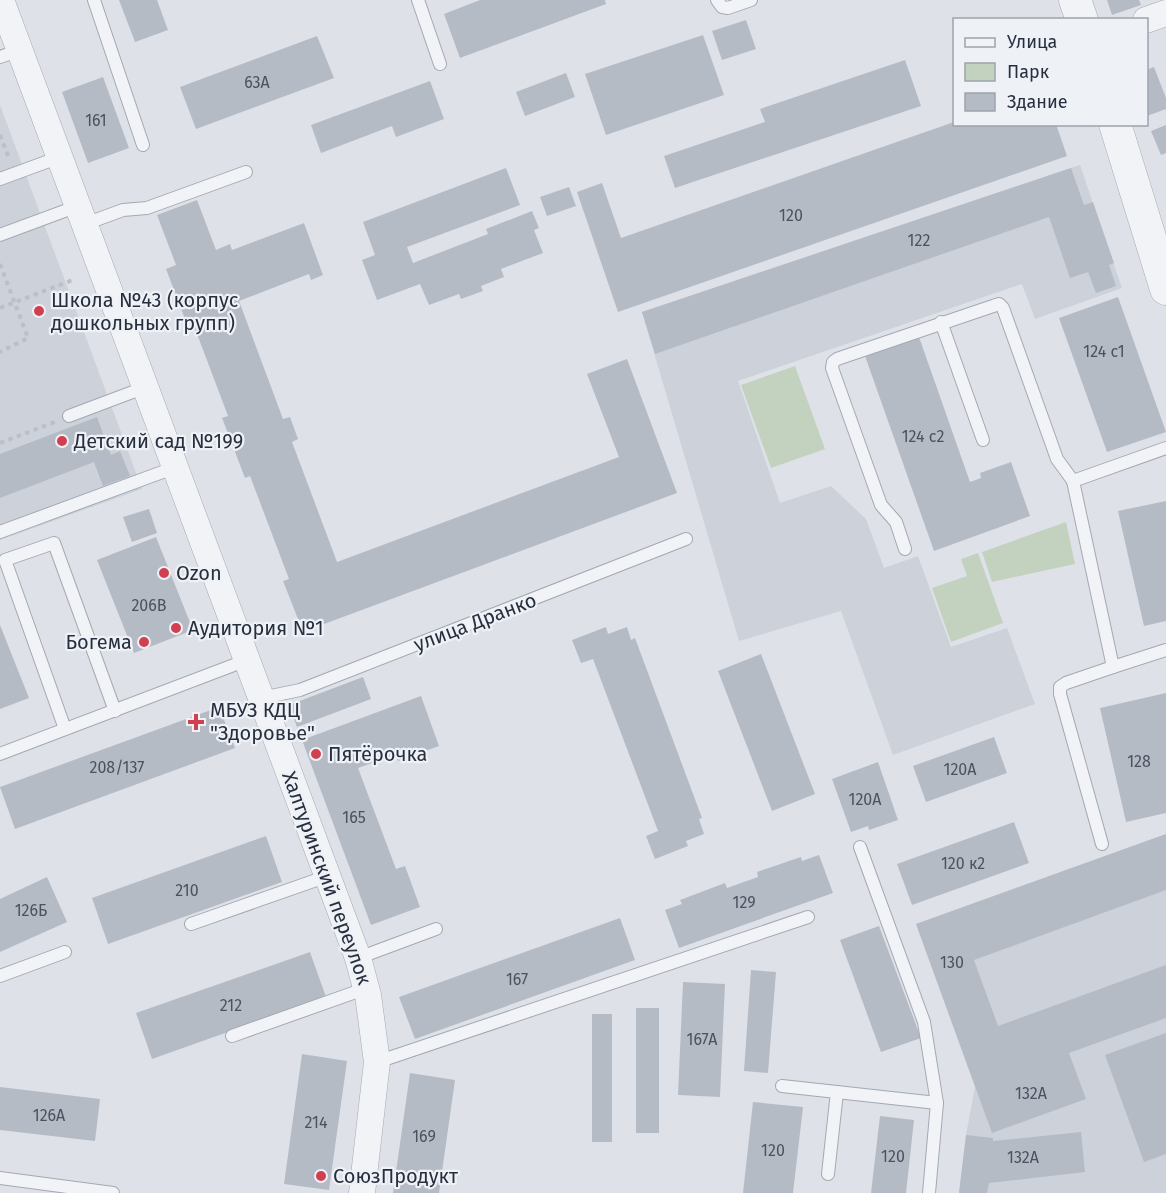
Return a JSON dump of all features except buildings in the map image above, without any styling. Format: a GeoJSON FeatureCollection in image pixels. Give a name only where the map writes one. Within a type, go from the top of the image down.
{"type":"FeatureCollection","features":[{"type":"Feature","properties":{"kind":"street","name":"Халтуринский переулок"},"geometry":{"type":"LineString","coordinates":[[1,0],[10,54],[60,157],[358,958],[367,988],[377,1062],[362,1193]]}},
{"type":"Feature","properties":{"kind":"street"},"geometry":{"type":"LineString","coordinates":[[1075,0],[1081,18]]}},
{"type":"Feature","properties":{"kind":"street"},"geometry":{"type":"LineString","coordinates":[[1148,19],[1166,14]]}},
{"type":"Feature","properties":{"kind":"street"},"geometry":{"type":"LineString","coordinates":[[1116,126],[1166,288]]}},
{"type":"Feature","properties":{"kind":"lane"},"geometry":{"type":"LineString","coordinates":[[94,0],[143,145]]}},
{"type":"Feature","properties":{"kind":"lane"},"geometry":{"type":"LineString","coordinates":[[418,0],[440,64]]}},
{"type":"Feature","properties":{"kind":"lane"},"geometry":{"type":"LineString","coordinates":[[717,0],[722,7],[729,8],[751,0]]}},
{"type":"Feature","properties":{"kind":"lane"},"geometry":{"type":"LineString","coordinates":[[0,179],[60,157]]}},
{"type":"Feature","properties":{"kind":"lane"},"geometry":{"type":"LineString","coordinates":[[0,235],[81,215],[147,208],[246,172]]}},
{"type":"Feature","properties":{"kind":"lane"},"geometry":{"type":"LineString","coordinates":[[905,549],[896,522],[881,504],[832,368],[833,362],[941,322],[999,304],[1003,308],[1057,459],[1073,481],[1113,668]]}},
{"type":"Feature","properties":{"kind":"lane"},"geometry":{"type":"LineString","coordinates":[[941,322],[983,440]]}},
{"type":"Feature","properties":{"kind":"lane"},"geometry":{"type":"LineString","coordinates":[[69,416],[146,387]]}},
{"type":"Feature","properties":{"kind":"lane"},"geometry":{"type":"LineString","coordinates":[[1073,481],[1166,448]]}},
{"type":"Feature","properties":{"kind":"lane"},"geometry":{"type":"LineString","coordinates":[[0,532],[176,467]]}},
{"type":"Feature","properties":{"kind":"lane","name":"улица Дранко"},"geometry":{"type":"LineString","coordinates":[[261,698],[300,690],[687,539]]}},
{"type":"Feature","properties":{"kind":"lane"},"geometry":{"type":"LineString","coordinates":[[66,729],[5,560],[54,543],[114,711]]}},
{"type":"Feature","properties":{"kind":"lane"},"geometry":{"type":"LineString","coordinates":[[1102,844],[1060,694],[1060,687],[1166,650]]}},
{"type":"Feature","properties":{"kind":"lane"},"geometry":{"type":"LineString","coordinates":[[0,754],[247,660]]}},
{"type":"Feature","properties":{"kind":"lane"},"geometry":{"type":"LineString","coordinates":[[860,847],[924,1022],[937,1103],[929,1193]]}},
{"type":"Feature","properties":{"kind":"lane"},"geometry":{"type":"LineString","coordinates":[[191,924],[328,876]]}},
{"type":"Feature","properties":{"kind":"lane"},"geometry":{"type":"LineString","coordinates":[[377,1062],[808,917]]}},
{"type":"Feature","properties":{"kind":"lane"},"geometry":{"type":"LineString","coordinates":[[358,958],[436,929]]}},
{"type":"Feature","properties":{"kind":"lane"},"geometry":{"type":"LineString","coordinates":[[0,976],[65,952]]}},
{"type":"Feature","properties":{"kind":"lane"},"geometry":{"type":"LineString","coordinates":[[232,1036],[367,988]]}},
{"type":"Feature","properties":{"kind":"lane"},"geometry":{"type":"LineString","coordinates":[[782,1086],[937,1103]]}},
{"type":"Feature","properties":{"kind":"lane"},"geometry":{"type":"LineString","coordinates":[[828,1174],[837,1092]]}},
{"type":"Feature","properties":{"kind":"lane"},"geometry":{"type":"LineString","coordinates":[[0,1178],[57,1190],[113,1193]]}},
{"type":"Feature","properties":{"kind":"path"},"geometry":{"type":"LineString","coordinates":[[0,135],[15,173]]}},
{"type":"Feature","properties":{"kind":"path"},"geometry":{"type":"LineString","coordinates":[[0,264],[28,338],[0,352]]}},
{"type":"Feature","properties":{"kind":"path"},"geometry":{"type":"LineString","coordinates":[[0,309],[75,279]]}},
{"type":"Feature","properties":{"kind":"path"},"geometry":{"type":"LineString","coordinates":[[0,443],[69,416]]}},
{"type":"Feature","properties":{"kind":"shaded area","name":"Детский сад №199"},"geometry":{"type":"Polygon","coordinates":[[[0,105],[142,489],[0,540],[0,105]]]}},
{"type":"Feature","properties":{"kind":"shaded area"},"geometry":{"type":"Polygon","coordinates":[[[1080,165],[1122,288],[1035,319],[1022,284],[738,381],[780,503],[831,486],[866,519],[884,568],[918,556],[951,647],[1007,628],[1035,704],[893,755],[841,611],[739,641],[642,312],[1080,165]]]}},
{"type":"Feature","properties":{"kind":"shaded area"},"geometry":{"type":"Polygon","coordinates":[[[1166,834],[1166,1193],[959,1193],[975,1087],[916,924],[1166,834]]]}},
{"type":"Feature","properties":{"kind":"green space"},"geometry":{"type":"Polygon","coordinates":[[[795,366],[825,449],[771,468],[741,385],[795,366]]]}},
{"type":"Feature","properties":{"kind":"green space"},"geometry":{"type":"Polygon","coordinates":[[[1066,522],[1075,564],[992,582],[982,552],[1066,522]]]}},
{"type":"Feature","properties":{"kind":"green space"},"geometry":{"type":"Polygon","coordinates":[[[978,553],[1003,623],[951,642],[932,588],[967,576],[961,559],[978,553]]]}},
{"type":"Feature","properties":{"kind":"place","name":"Школа №43 (корпус дошкольных групп)"},"geometry":{"type":"Point","coordinates":[39,311]}},
{"type":"Feature","properties":{"kind":"place","name":"Детский сад №199"},"geometry":{"type":"Point","coordinates":[62,441]}},
{"type":"Feature","properties":{"kind":"place","name":"Ozon"},"geometry":{"type":"Point","coordinates":[164,573]}},
{"type":"Feature","properties":{"kind":"place","name":"Аудитория №1"},"geometry":{"type":"Point","coordinates":[176,628]}},
{"type":"Feature","properties":{"kind":"place","name":"Богема"},"geometry":{"type":"Point","coordinates":[144,642]}},
{"type":"Feature","properties":{"kind":"place","name":"МБУЗ КДЦ \"Здоровье\""},"geometry":{"type":"Point","coordinates":[196,722]}},
{"type":"Feature","properties":{"kind":"place","name":"Пятёрочка"},"geometry":{"type":"Point","coordinates":[316,754]}},
{"type":"Feature","properties":{"kind":"place","name":"СоюзПродукт"},"geometry":{"type":"Point","coordinates":[321,1176]}}]}
